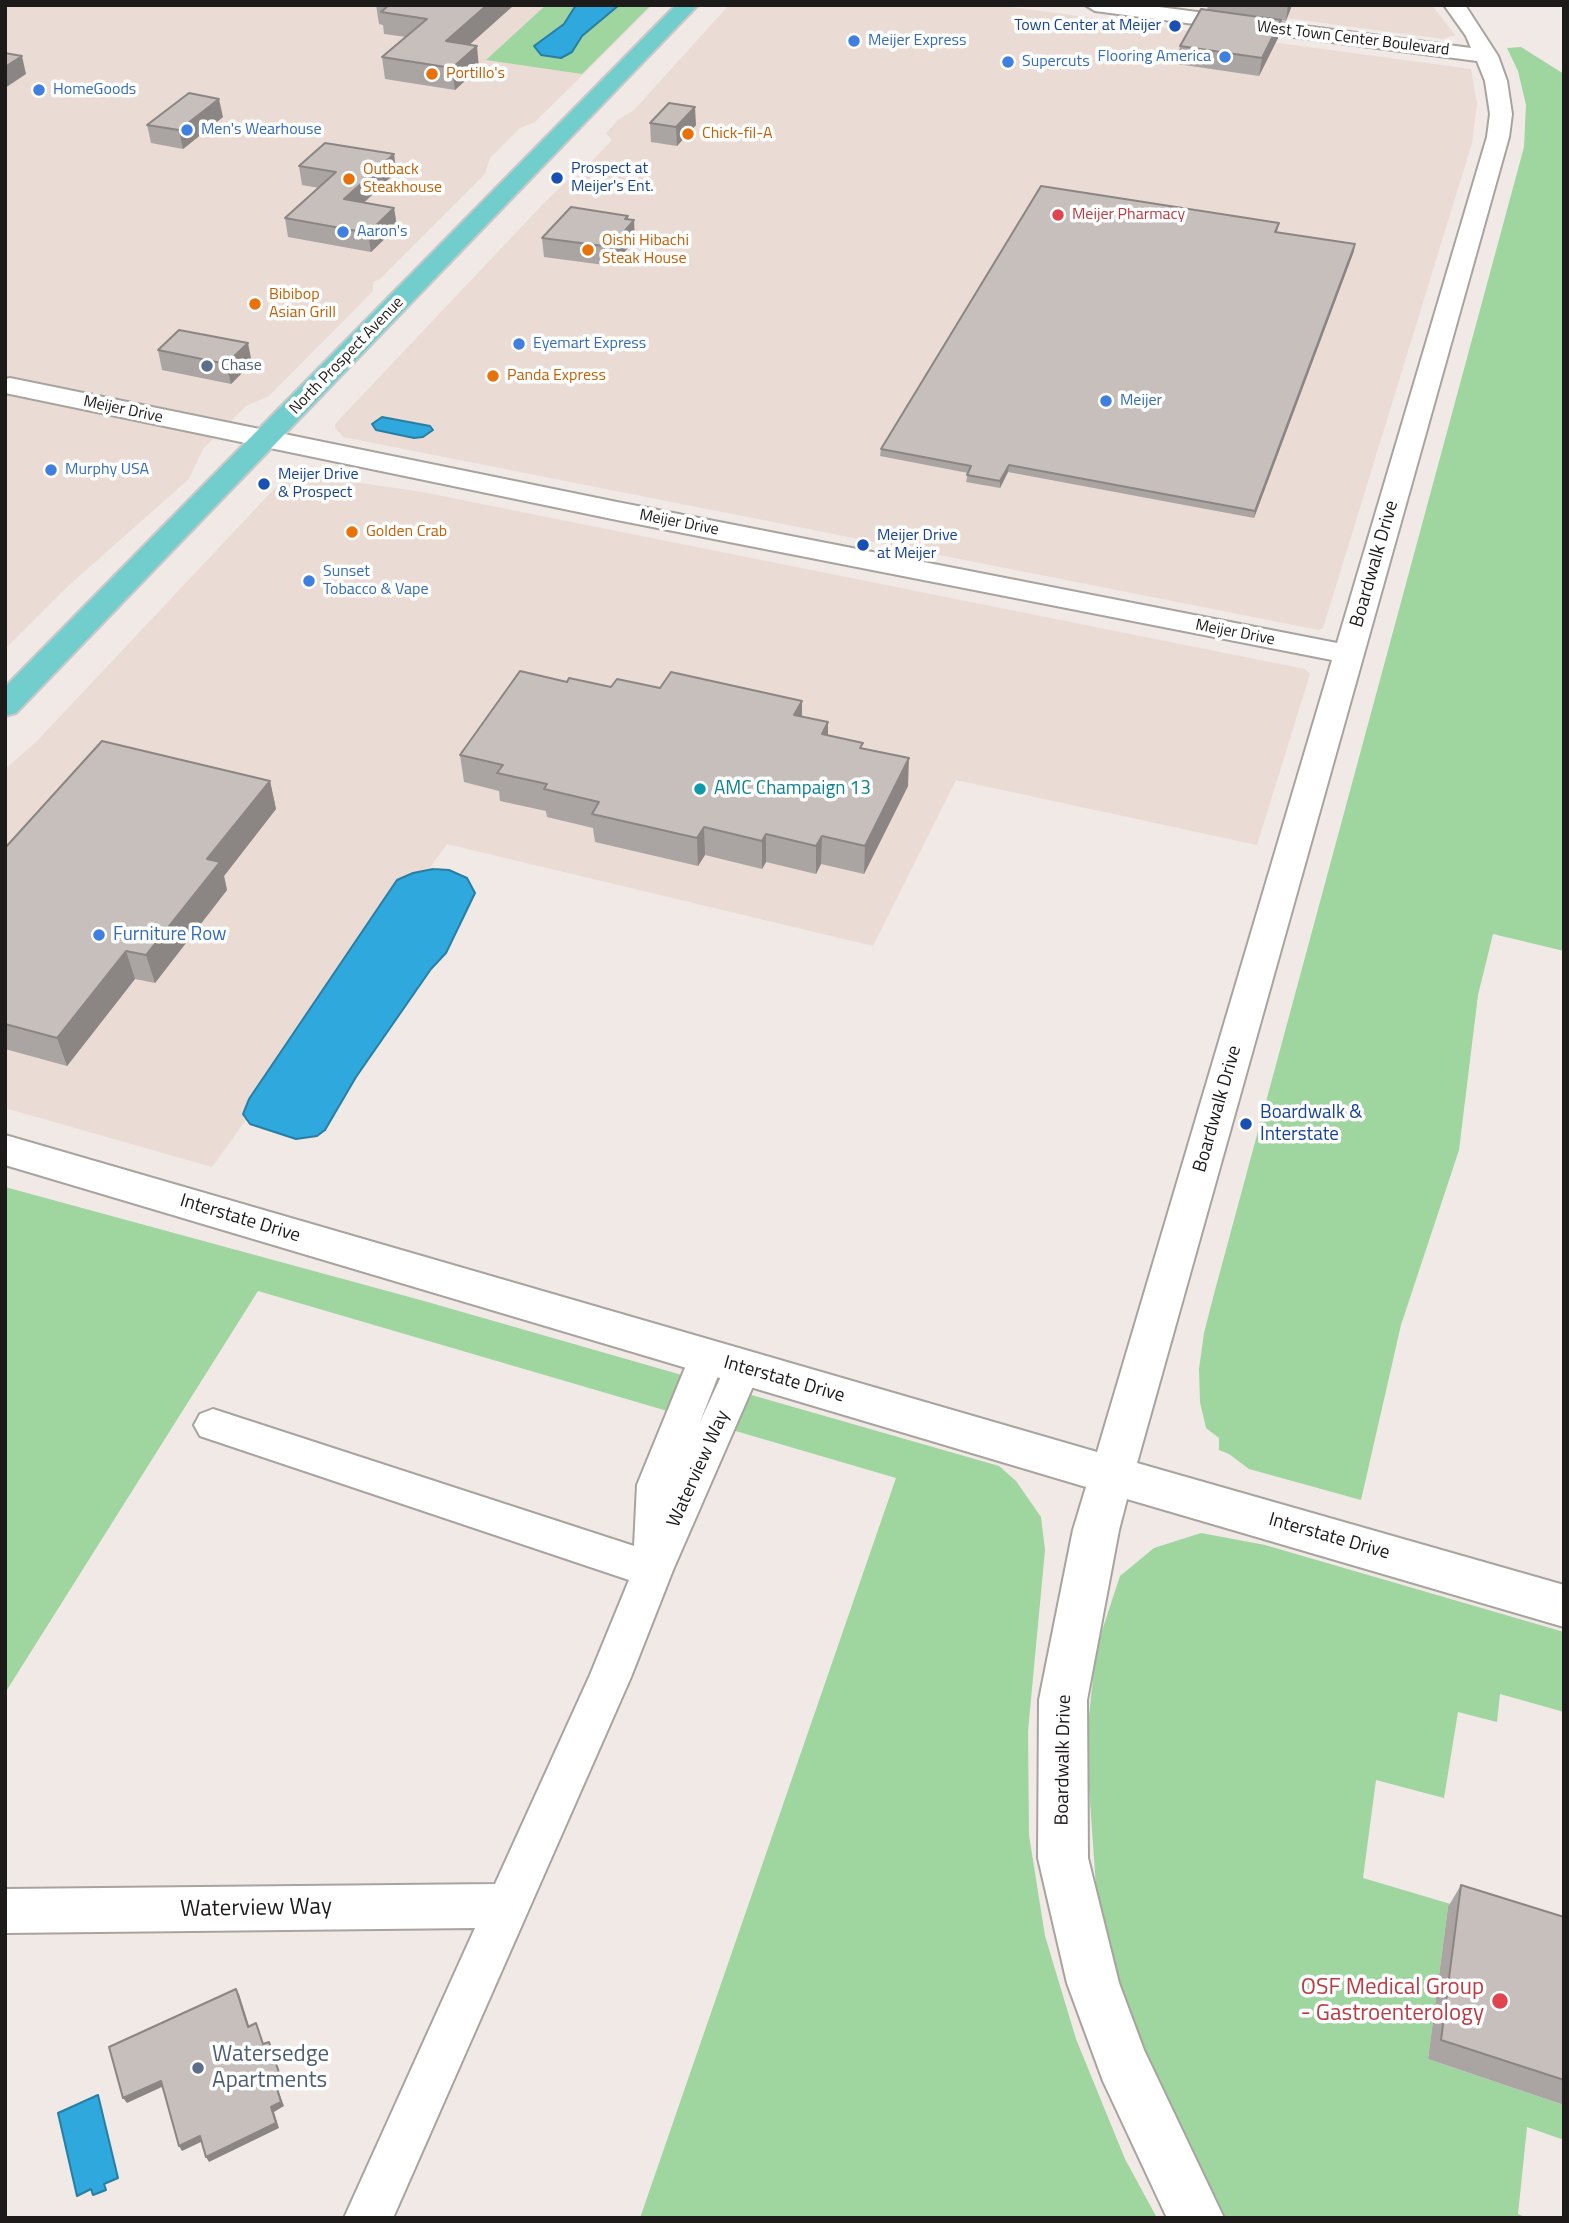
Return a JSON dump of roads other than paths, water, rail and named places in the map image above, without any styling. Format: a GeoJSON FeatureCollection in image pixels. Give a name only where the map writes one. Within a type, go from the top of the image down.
{"type":"FeatureCollection","features":[{"type":"Feature","properties":{"kind":"main road","name":"North Prospect Avenue"},"geometry":{"type":"LineString","coordinates":[[5,706],[688,5]]}},
{"type":"Feature","properties":{"kind":"street","name":"West Town Center Boulevard"},"geometry":{"type":"LineString","coordinates":[[1095,5],[1487,56]]}},
{"type":"Feature","properties":{"kind":"street","name":"Boardwalk Drive"},"geometry":{"type":"LineString","coordinates":[[1196,2218],[1117,2049],[1093,1983],[1063,1858],[1063,1700],[1096,1530],[1498,137],[1500,94],[1487,56],[1476,35],[1454,5]]}},
{"type":"Feature","properties":{"kind":"street","name":"Meijer Drive"},"geometry":{"type":"LineString","coordinates":[[10,386],[1042,596],[1348,654]]}},
{"type":"Feature","properties":{"kind":"street","name":"Interstate Drive"},"geometry":{"type":"LineString","coordinates":[[5,1150],[725,1363],[1564,1606]]}},
{"type":"Feature","properties":{"kind":"street","name":"Waterview Way"},"geometry":{"type":"LineString","coordinates":[[368,2218],[610,1677],[653,1570],[725,1363]]}},
{"type":"Feature","properties":{"kind":"street"},"geometry":{"type":"LineString","coordinates":[[213,1425],[653,1570]]}},
{"type":"Feature","properties":{"kind":"street","name":"Waterview Way"},"geometry":{"type":"LineString","coordinates":[[5,1911],[507,1906]]}},
{"type":"Feature","properties":{"kind":"water"},"geometry":{"type":"Polygon","coordinates":[[[576,5],[619,5],[582,36],[572,52],[561,58],[541,55],[534,46],[564,24],[576,5]]]}},
{"type":"Feature","properties":{"kind":"water"},"geometry":{"type":"Polygon","coordinates":[[[382,417],[430,426],[433,430],[423,437],[414,438],[376,430],[372,424],[382,417]]]}},
{"type":"Feature","properties":{"kind":"water"},"geometry":{"type":"Polygon","coordinates":[[[433,869],[449,870],[467,878],[475,893],[446,953],[431,969],[356,1077],[325,1130],[317,1136],[296,1139],[250,1124],[243,1114],[249,1099],[397,880],[433,869]]]}},
{"type":"Feature","properties":{"kind":"water"},"geometry":{"type":"Polygon","coordinates":[[[98,2095],[118,2178],[104,2184],[106,2190],[93,2195],[91,2189],[77,2196],[58,2113],[98,2095]]]}},
{"type":"Feature","properties":{"kind":"place","name":"Town Center at Meijer"},"geometry":{"type":"Point","coordinates":[1175,26]}},
{"type":"Feature","properties":{"kind":"place","name":"Meijer Express"},"geometry":{"type":"Point","coordinates":[854,41]}},
{"type":"Feature","properties":{"kind":"place","name":"Flooring America"},"geometry":{"type":"Point","coordinates":[1225,57]}},
{"type":"Feature","properties":{"kind":"place","name":"Supercuts"},"geometry":{"type":"Point","coordinates":[1008,62]}},
{"type":"Feature","properties":{"kind":"place","name":"Portillo's"},"geometry":{"type":"Point","coordinates":[432,74]}},
{"type":"Feature","properties":{"kind":"place","name":"HomeGoods"},"geometry":{"type":"Point","coordinates":[39,90]}},
{"type":"Feature","properties":{"kind":"place","name":"Men's Wearhouse"},"geometry":{"type":"Point","coordinates":[187,130]}},
{"type":"Feature","properties":{"kind":"place","name":"Chick-fil-A"},"geometry":{"type":"Point","coordinates":[688,134]}},
{"type":"Feature","properties":{"kind":"place","name":"Prospect at Meijer's Ent."},"geometry":{"type":"Point","coordinates":[557,178]}},
{"type":"Feature","properties":{"kind":"place","name":"Outback Steakhouse"},"geometry":{"type":"Point","coordinates":[349,179]}},
{"type":"Feature","properties":{"kind":"place","name":"Meijer Pharmacy"},"geometry":{"type":"Point","coordinates":[1058,215]}},
{"type":"Feature","properties":{"kind":"place","name":"Aaron's"},"geometry":{"type":"Point","coordinates":[343,232]}},
{"type":"Feature","properties":{"kind":"place","name":"Oishi Hibachi Steak House"},"geometry":{"type":"Point","coordinates":[588,250]}},
{"type":"Feature","properties":{"kind":"place","name":"Bibibop Asian Grill"},"geometry":{"type":"Point","coordinates":[255,304]}},
{"type":"Feature","properties":{"kind":"place","name":"Eyemart Express"},"geometry":{"type":"Point","coordinates":[519,344]}},
{"type":"Feature","properties":{"kind":"place","name":"Chase"},"geometry":{"type":"Point","coordinates":[207,366]}},
{"type":"Feature","properties":{"kind":"place","name":"Panda Express"},"geometry":{"type":"Point","coordinates":[493,376]}},
{"type":"Feature","properties":{"kind":"place","name":"Meijer"},"geometry":{"type":"Point","coordinates":[1106,401]}},
{"type":"Feature","properties":{"kind":"place","name":"Murphy USA"},"geometry":{"type":"Point","coordinates":[51,470]}},
{"type":"Feature","properties":{"kind":"place","name":"Meijer Drive & Prospect"},"geometry":{"type":"Point","coordinates":[264,484]}},
{"type":"Feature","properties":{"kind":"place","name":"Golden Crab"},"geometry":{"type":"Point","coordinates":[352,532]}},
{"type":"Feature","properties":{"kind":"place","name":"Meijer Drive at Meijer"},"geometry":{"type":"Point","coordinates":[863,545]}},
{"type":"Feature","properties":{"kind":"place","name":"Sunset Tobacco & Vape"},"geometry":{"type":"Point","coordinates":[309,581]}},
{"type":"Feature","properties":{"kind":"place","name":"AMC Champaign 13"},"geometry":{"type":"Point","coordinates":[700,789]}},
{"type":"Feature","properties":{"kind":"place","name":"Furniture Row"},"geometry":{"type":"Point","coordinates":[99,935]}},
{"type":"Feature","properties":{"kind":"place","name":"Boardwalk & Interstate"},"geometry":{"type":"Point","coordinates":[1246,1124]}},
{"type":"Feature","properties":{"kind":"place","name":"OSF Medical Group - Gastroenterology"},"geometry":{"type":"Point","coordinates":[1500,2001]}},
{"type":"Feature","properties":{"kind":"place","name":"Watersedge Apartments"},"geometry":{"type":"Point","coordinates":[198,2068]}}]}
